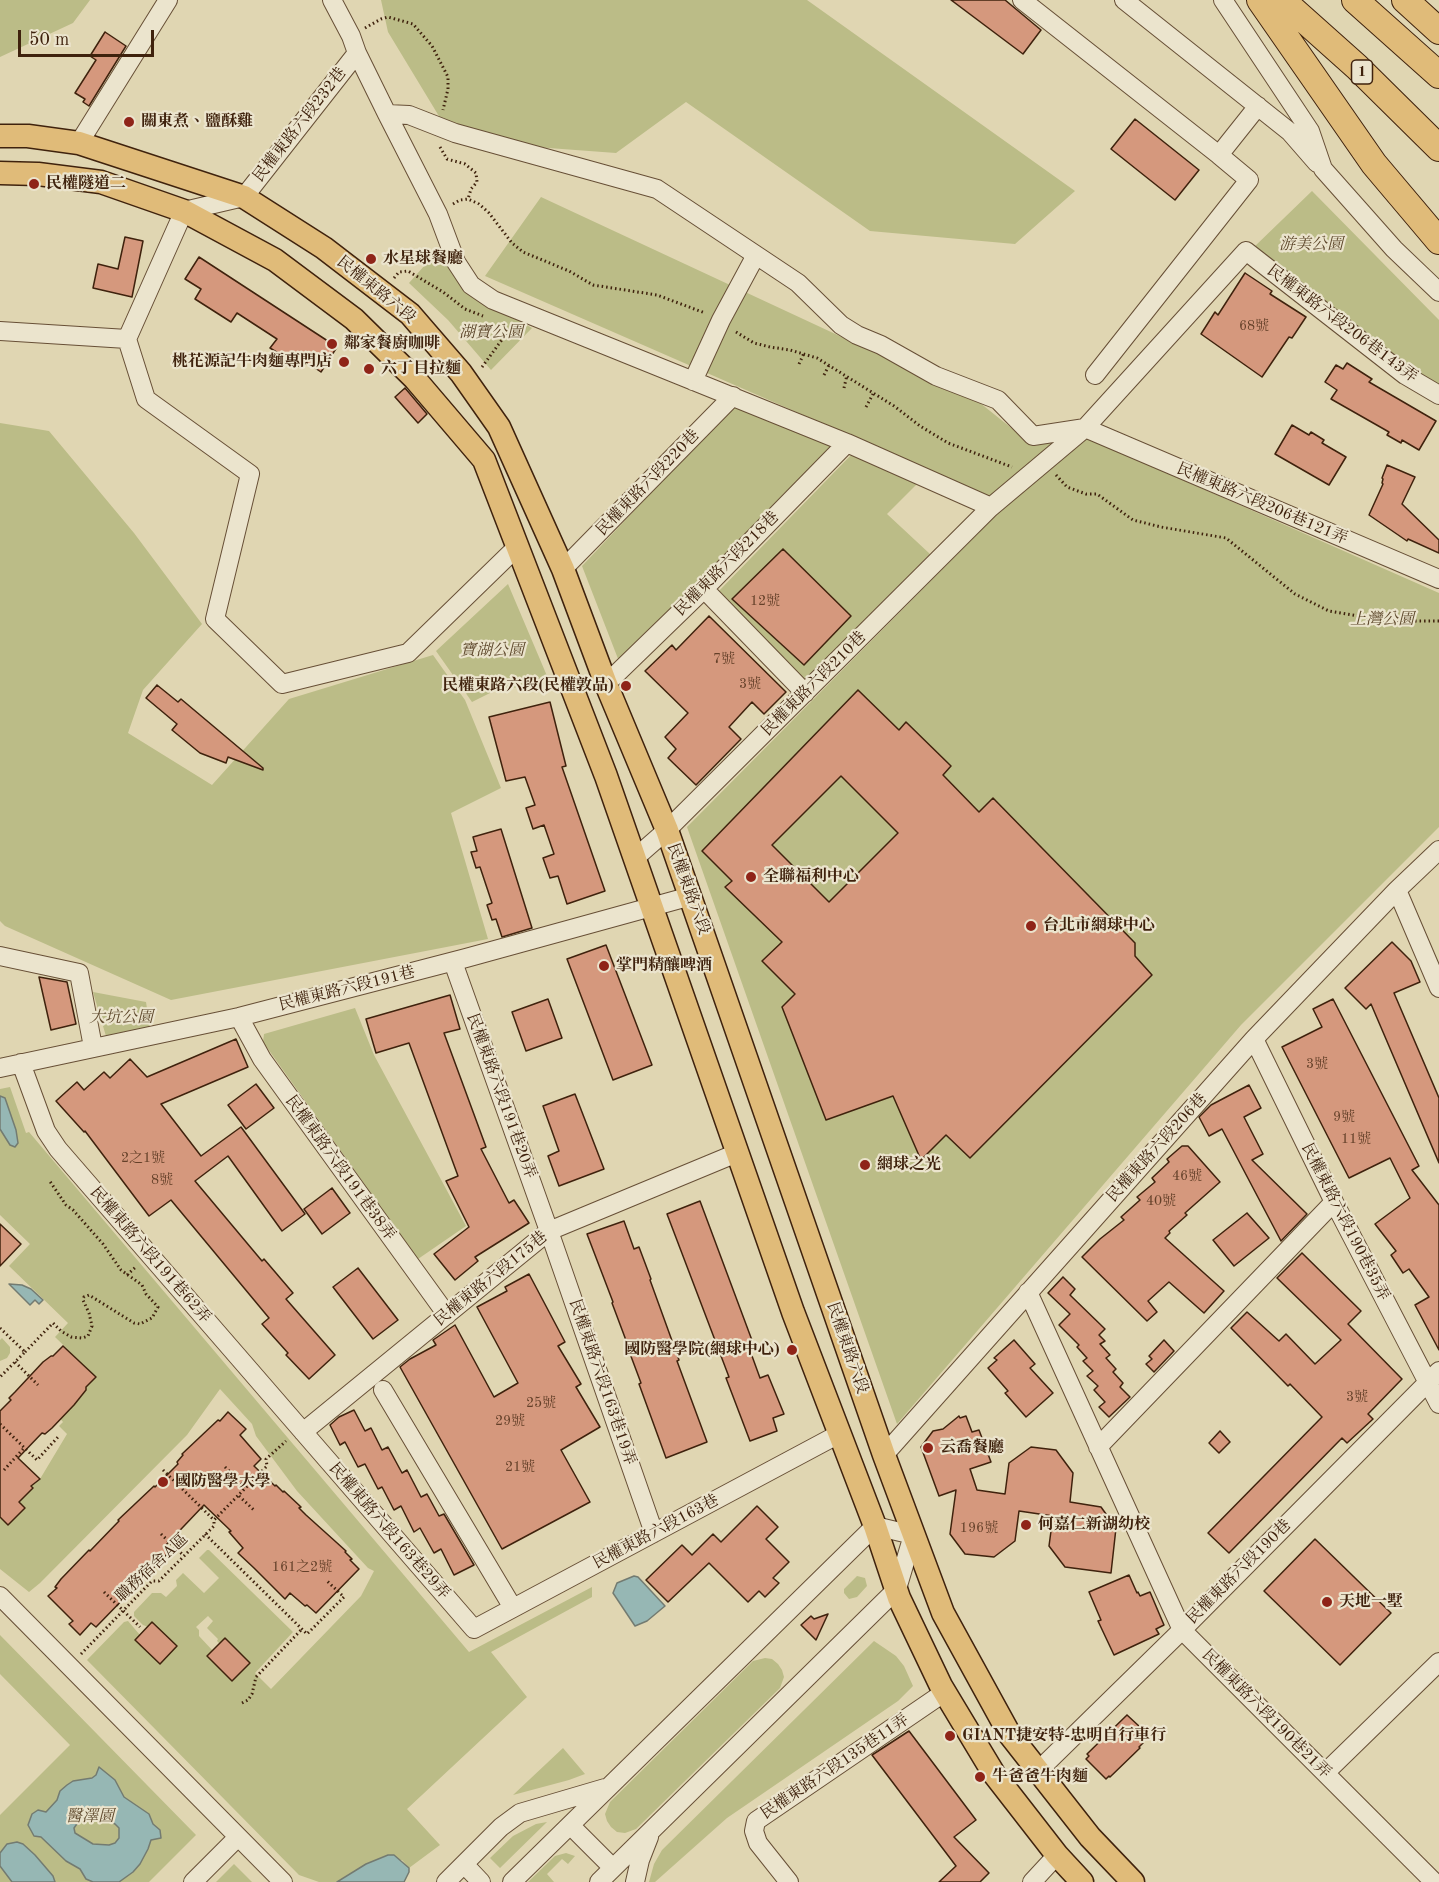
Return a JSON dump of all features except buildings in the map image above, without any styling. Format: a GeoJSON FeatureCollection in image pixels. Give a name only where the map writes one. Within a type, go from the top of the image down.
{"type":"FeatureCollection","features":[{"type":"Feature","properties":{"kind":"highway"},"geometry":{"type":"LineString","coordinates":[[1260,0],[1374,164],[1439,241]]}},
{"type":"Feature","properties":{"kind":"highway","name":"1"},"geometry":{"type":"LineString","coordinates":[[1282,0],[1357,68],[1439,148]]}},
{"type":"Feature","properties":{"kind":"highway"},"geometry":{"type":"LineString","coordinates":[[1355,0],[1439,75]]}},
{"type":"Feature","properties":{"kind":"highway"},"geometry":{"type":"LineString","coordinates":[[1406,0],[1439,31]]}},
{"type":"Feature","properties":{"kind":"main road","name":"民權東路六段"},"geometry":{"type":"LineString","coordinates":[[0,136],[28,136],[79,142],[244,196],[324,248],[410,314],[469,385],[499,427],[563,569],[606,684],[667,830],[884,1455],[943,1613],[1010,1735],[1090,1837],[1133,1882]]}},
{"type":"Feature","properties":{"kind":"main road"},"geometry":{"type":"LineString","coordinates":[[0,173],[38,174],[101,182],[184,211],[275,260],[354,319],[415,379],[484,460],[606,776],[793,1312],[904,1608],[945,1692],[994,1774],[1057,1855],[1083,1882]]}},
{"type":"Feature","properties":{"kind":"street"},"geometry":{"type":"LineString","coordinates":[[79,142],[168,0]]}},
{"type":"Feature","properties":{"kind":"street"},"geometry":{"type":"LineString","coordinates":[[332,0],[438,214],[456,262],[471,285],[492,300],[847,443],[991,507]]}},
{"type":"Feature","properties":{"kind":"street"},"geometry":{"type":"LineString","coordinates":[[1023,0],[1249,180],[1095,375]]}},
{"type":"Feature","properties":{"kind":"street"},"geometry":{"type":"LineString","coordinates":[[1124,0],[1290,132],[1394,249],[1439,292]]}},
{"type":"Feature","properties":{"kind":"street"},"geometry":{"type":"LineString","coordinates":[[1223,0],[1310,131],[1323,169]]}},
{"type":"Feature","properties":{"kind":"street","name":"民權東路六段232巷"},"geometry":{"type":"LineString","coordinates":[[244,196],[357,53]]}},
{"type":"Feature","properties":{"kind":"street"},"geometry":{"type":"LineString","coordinates":[[1219,155],[1258,106]]}},
{"type":"Feature","properties":{"kind":"street"},"geometry":{"type":"LineString","coordinates":[[387,114],[409,115],[455,133],[657,189],[798,283],[841,325],[936,376],[998,400],[1033,436],[1085,429]]}},
{"type":"Feature","properties":{"kind":"street"},"geometry":{"type":"LineString","coordinates":[[244,196],[184,211],[127,339],[146,399],[250,474],[215,619],[282,684],[408,653],[518,546]]}},
{"type":"Feature","properties":{"kind":"street","name":"民權東路六段206巷143弄"},"geometry":{"type":"LineString","coordinates":[[1246,251],[1405,375],[1439,395]]}},
{"type":"Feature","properties":{"kind":"street","name":"民權東路六段210巷"},"geometry":{"type":"LineString","coordinates":[[635,858],[667,830],[991,507],[1085,429],[1246,251]]}},
{"type":"Feature","properties":{"kind":"street"},"geometry":{"type":"LineString","coordinates":[[693,381],[721,320],[756,255]]}},
{"type":"Feature","properties":{"kind":"street"},"geometry":{"type":"LineString","coordinates":[[0,331],[127,339]]}},
{"type":"Feature","properties":{"kind":"street","name":"民權東路六段220巷"},"geometry":{"type":"LineString","coordinates":[[563,569],[733,396]]}},
{"type":"Feature","properties":{"kind":"street","name":"民權東路六段206巷121弄"},"geometry":{"type":"LineString","coordinates":[[1085,429],[1439,579]]}},
{"type":"Feature","properties":{"kind":"street","name":"民權東路六段218巷"},"geometry":{"type":"LineString","coordinates":[[606,684],[704,589],[847,443]]}},
{"type":"Feature","properties":{"kind":"street"},"geometry":{"type":"LineString","coordinates":[[704,589],[805,693]]}},
{"type":"Feature","properties":{"kind":"street","name":"民權東路六段206巷"},"geometry":{"type":"LineString","coordinates":[[884,1455],[1254,1040],[1397,890],[1439,850]]}},
{"type":"Feature","properties":{"kind":"street"},"geometry":{"type":"LineString","coordinates":[[1397,890],[1439,988]]}},
{"type":"Feature","properties":{"kind":"street","name":"民權東路六段191巷"},"geometry":{"type":"LineString","coordinates":[[0,1068],[239,1017],[453,962],[691,896]]}},
{"type":"Feature","properties":{"kind":"street"},"geometry":{"type":"LineString","coordinates":[[0,956],[79,973],[93,1047]]}},
{"type":"Feature","properties":{"kind":"street","name":"民權東路六段191巷20弄"},"geometry":{"type":"LineString","coordinates":[[453,962],[549,1231]]}},
{"type":"Feature","properties":{"kind":"street","name":"民權東路六段191巷38弄"},"geometry":{"type":"LineString","coordinates":[[239,1017],[262,1059],[447,1315]]}},
{"type":"Feature","properties":{"kind":"street","name":"民權東路六段190巷35弄"},"geometry":{"type":"LineString","coordinates":[[1254,1040],[1334,1202],[1433,1377],[1439,1404]]}},
{"type":"Feature","properties":{"kind":"street","name":"民權東路六段191巷62弄"},"geometry":{"type":"LineString","coordinates":[[21,1063],[46,1131],[58,1149],[303,1432]]}},
{"type":"Feature","properties":{"kind":"street","name":"民權東路六段175巷"},"geometry":{"type":"LineString","coordinates":[[303,1432],[379,1382],[447,1315],[549,1231],[737,1153]]}},
{"type":"Feature","properties":{"kind":"street"},"geometry":{"type":"LineString","coordinates":[[1098,1447],[1334,1202]]}},
{"type":"Feature","properties":{"kind":"street","name":"民權東路六段163巷19弄"},"geometry":{"type":"LineString","coordinates":[[549,1231],[654,1533]]}},
{"type":"Feature","properties":{"kind":"street","name":"民權東路六段190巷21弄"},"geometry":{"type":"LineString","coordinates":[[1028,1292],[1182,1630],[1434,1882]]}},
{"type":"Feature","properties":{"kind":"street","name":"民權東路六段190巷"},"geometry":{"type":"LineString","coordinates":[[1038,1771],[1182,1630],[1433,1377]]}},
{"type":"Feature","properties":{"kind":"street"},"geometry":{"type":"LineString","coordinates":[[379,1382],[513,1608]]}},
{"type":"Feature","properties":{"kind":"street","name":"民權東路六段163巷29弄"},"geometry":{"type":"LineString","coordinates":[[303,1432],[474,1629]]}},
{"type":"Feature","properties":{"kind":"street","name":"民權東路六段163巷"},"geometry":{"type":"LineString","coordinates":[[474,1629],[839,1434]]}},
{"type":"Feature","properties":{"kind":"street"},"geometry":{"type":"LineString","coordinates":[[512,1882],[875,1526],[913,1535],[897,1589],[599,1882]]}},
{"type":"Feature","properties":{"kind":"street"},"geometry":{"type":"LineString","coordinates":[[0,1596],[283,1882]]}},
{"type":"Feature","properties":{"kind":"street"},"geometry":{"type":"LineString","coordinates":[[1325,1773],[1439,1662]]}},
{"type":"Feature","properties":{"kind":"street","name":"民權東路六段135巷11弄"},"geometry":{"type":"LineString","coordinates":[[789,1882],[758,1843],[754,1831],[756,1821],[945,1692]]}},
{"type":"Feature","properties":{"kind":"street"},"geometry":{"type":"LineString","coordinates":[[446,1882],[501,1827],[520,1813],[610,1787]]}},
{"type":"Feature","properties":{"kind":"street"},"geometry":{"type":"LineString","coordinates":[[570,1825],[613,1868]]}},
{"type":"Feature","properties":{"kind":"street"},"geometry":{"type":"LineString","coordinates":[[635,1882],[640,1860],[652,1830]]}},
{"type":"Feature","properties":{"kind":"street"},"geometry":{"type":"LineString","coordinates":[[193,1882],[238,1837]]}},
{"type":"Feature","properties":{"kind":"street"},"geometry":{"type":"LineString","coordinates":[[1032,1882],[1057,1855]]}},
{"type":"Feature","properties":{"kind":"street"},"geometry":{"type":"LineString","coordinates":[[464,1864],[481,1882]]}},
{"type":"Feature","properties":{"kind":"path"},"geometry":{"type":"LineString","coordinates":[[351,36],[388,17],[413,24],[432,46],[448,77],[446,104],[434,131],[447,159],[465,164],[476,173],[477,182],[471,189],[468,199]]}},
{"type":"Feature","properties":{"kind":"path"},"geometry":{"type":"LineString","coordinates":[[383,294],[399,272],[408,271],[443,292],[465,309],[480,316],[502,319],[518,311]]}},
{"type":"Feature","properties":{"kind":"path"},"geometry":{"type":"LineString","coordinates":[[469,385],[518,311]]}},
{"type":"Feature","properties":{"kind":"path"},"geometry":{"type":"LineString","coordinates":[[799,364],[804,353]]}},
{"type":"Feature","properties":{"kind":"path"},"geometry":{"type":"LineString","coordinates":[[824,375],[830,365]]}},
{"type":"Feature","properties":{"kind":"path"},"geometry":{"type":"LineString","coordinates":[[844,388],[847,375]]}},
{"type":"Feature","properties":{"kind":"path"},"geometry":{"type":"LineString","coordinates":[[866,407],[873,394]]}},
{"type":"Feature","properties":{"kind":"path"},"geometry":{"type":"LineString","coordinates":[[1045,462],[1066,488],[1086,494],[1097,494],[1133,520],[1226,538],[1295,594],[1329,611],[1388,621],[1439,621]]}},
{"type":"Feature","properties":{"kind":"path"},"geometry":{"type":"LineString","coordinates":[[0,1377],[53,1323],[61,1331],[71,1336],[82,1338],[88,1336],[92,1326],[84,1297],[89,1295],[134,1323],[140,1324],[152,1318],[158,1307],[142,1286],[121,1270],[103,1244],[74,1210],[66,1205],[49,1179]]}},
{"type":"Feature","properties":{"kind":"path"},"geometry":{"type":"LineString","coordinates":[[0,1328],[25,1352]]}},
{"type":"Feature","properties":{"kind":"path"},"geometry":{"type":"LineString","coordinates":[[15,1362],[38,1385]]}},
{"type":"Feature","properties":{"kind":"path"},"geometry":{"type":"LineString","coordinates":[[0,1424],[36,1460],[58,1437]]}},
{"type":"Feature","properties":{"kind":"path","name":"職務宿舍A區"},"geometry":{"type":"LineString","coordinates":[[69,1666],[152,1581],[159,1581],[214,1526],[214,1520],[267,1466],[266,1459],[286,1441]]}},
{"type":"Feature","properties":{"kind":"path"},"geometry":{"type":"LineString","coordinates":[[4,1470],[24,1448]]}},
{"type":"Feature","properties":{"kind":"path"},"geometry":{"type":"LineString","coordinates":[[225,1467],[245,1488]]}},
{"type":"Feature","properties":{"kind":"path"},"geometry":{"type":"LineString","coordinates":[[163,1470],[214,1520]]}},
{"type":"Feature","properties":{"kind":"path"},"geometry":{"type":"LineString","coordinates":[[238,1496],[255,1512]]}},
{"type":"Feature","properties":{"kind":"path"},"geometry":{"type":"LineString","coordinates":[[161,1534],[184,1556]]}},
{"type":"Feature","properties":{"kind":"path"},"geometry":{"type":"LineString","coordinates":[[205,1534],[308,1634],[344,1597],[326,1580]]}},
{"type":"Feature","properties":{"kind":"path"},"geometry":{"type":"LineString","coordinates":[[104,1592],[140,1628]]}},
{"type":"Feature","properties":{"kind":"path"},"geometry":{"type":"LineString","coordinates":[[242,1703],[252,1694],[256,1677],[302,1629]]}},
{"type":"Feature","properties":{"kind":"green space"},"geometry":{"type":"Polygon","coordinates":[[[0,0],[90,0],[73,23],[0,57],[0,0]]]}},
{"type":"Feature","properties":{"kind":"green space"},"geometry":{"type":"Polygon","coordinates":[[[381,0],[807,0],[1075,191],[1015,244],[870,231],[686,102],[616,153],[454,141],[388,32],[381,0]]]}},
{"type":"Feature","properties":{"kind":"green space","name":"游美公園"},"geometry":{"type":"Polygon","coordinates":[[[1312,191],[1439,320],[1439,387],[1425,380],[1253,248],[1312,191]]]}},
{"type":"Feature","properties":{"kind":"green space","name":"台北市網球中心"},"geometry":{"type":"Polygon","coordinates":[[[541,197],[975,399],[1034,446],[1081,435],[1439,593],[1439,827],[1241,1025],[897,1424],[687,827],[1007,504],[485,276],[541,197]]]}},
{"type":"Feature","properties":{"kind":"green space","name":"湖寶公園"},"geometry":{"type":"Polygon","coordinates":[[[441,247],[466,291],[532,328],[491,370],[448,320],[409,283],[441,247]]]}},
{"type":"Feature","properties":{"kind":"green space"},"geometry":{"type":"Polygon","coordinates":[[[735,404],[839,449],[622,669],[582,566],[735,404]]]}},
{"type":"Feature","properties":{"kind":"green space"},"geometry":{"type":"Polygon","coordinates":[[[0,423],[49,431],[134,533],[202,624],[143,690],[128,733],[212,785],[289,699],[433,655],[465,700],[501,788],[451,813],[488,939],[171,1000],[5,926],[0,921],[0,423]]]}},
{"type":"Feature","properties":{"kind":"green space"},"geometry":{"type":"Polygon","coordinates":[[[852,454],[918,483],[887,514],[930,554],[803,681],[716,594],[852,454]]]}},
{"type":"Feature","properties":{"kind":"green space","name":"寶湖公園"},"geometry":{"type":"Polygon","coordinates":[[[508,584],[550,683],[496,690],[472,702],[436,651],[508,584]]]}},
{"type":"Feature","properties":{"kind":"green space","name":"大坑公園"},"geometry":{"type":"Polygon","coordinates":[[[93,992],[146,1002],[150,1028],[108,1043],[93,992]]]}},
{"type":"Feature","properties":{"kind":"green space"},"geometry":{"type":"Polygon","coordinates":[[[355,1008],[374,1055],[466,1226],[418,1259],[263,1042],[264,1034],[355,1008]]]}},
{"type":"Feature","properties":{"kind":"green space"},"geometry":{"type":"Polygon","coordinates":[[[10,1087],[26,1133],[29,1132],[469,1652],[592,1587],[592,1597],[491,1652],[527,1697],[407,1809],[440,1845],[409,1868],[402,1860],[366,1864],[337,1882],[319,1882],[299,1875],[87,1660],[124,1622],[128,1621],[140,1635],[135,1640],[160,1664],[177,1646],[152,1622],[148,1627],[143,1625],[134,1616],[134,1612],[152,1593],[161,1593],[166,1597],[177,1586],[176,1580],[183,1573],[204,1593],[219,1578],[199,1558],[209,1550],[293,1632],[255,1673],[271,1689],[361,1596],[374,1571],[368,1568],[297,1491],[256,1436],[252,1424],[220,1389],[187,1435],[29,1592],[0,1569],[0,1516],[8,1525],[25,1508],[17,1502],[32,1489],[30,1486],[40,1479],[67,1434],[59,1426],[63,1422],[58,1416],[75,1404],[86,1391],[85,1387],[96,1377],[55,1337],[68,1323],[9,1266],[30,1244],[0,1215],[0,1089],[10,1087]],[[208,1616],[196,1627],[199,1630],[199,1636],[213,1651],[232,1681],[250,1663],[225,1639],[220,1644],[217,1641],[218,1639],[207,1628],[213,1621],[208,1616]]]}},
{"type":"Feature","properties":{"kind":"green space"},"geometry":{"type":"Polygon","coordinates":[[[2,1338],[10,1347],[10,1353],[7,1358],[0,1361],[0,1340],[2,1338]]]}},
{"type":"Feature","properties":{"kind":"green space"},"geometry":{"type":"Polygon","coordinates":[[[857,1576],[865,1578],[867,1586],[857,1597],[849,1599],[844,1589],[857,1576]]]}},
{"type":"Feature","properties":{"kind":"green space","name":"醫澤園"},"geometry":{"type":"Polygon","coordinates":[[[0,1635],[196,1835],[149,1882],[0,1882],[0,1815],[70,1745],[0,1674],[0,1635]]]}},
{"type":"Feature","properties":{"kind":"green space"},"geometry":{"type":"Polygon","coordinates":[[[874,1641],[896,1656],[904,1666],[913,1686],[898,1701],[727,1818],[655,1882],[649,1882],[654,1864],[662,1850],[874,1641]]]}},
{"type":"Feature","properties":{"kind":"green space"},"geometry":{"type":"Polygon","coordinates":[[[772,1659],[782,1670],[784,1677],[780,1688],[636,1829],[625,1833],[617,1832],[611,1827],[605,1814],[610,1802],[753,1661],[772,1659]]]}},
{"type":"Feature","properties":{"kind":"green space"},"geometry":{"type":"Polygon","coordinates":[[[563,1748],[585,1774],[513,1795],[563,1748]]]}},
{"type":"Feature","properties":{"kind":"green space"},"geometry":{"type":"Polygon","coordinates":[[[547,1822],[500,1868],[490,1858],[513,1836],[536,1824],[547,1822]]]}},
{"type":"Feature","properties":{"kind":"green space"},"geometry":{"type":"Polygon","coordinates":[[[566,1853],[575,1856],[568,1864],[562,1859],[547,1874],[554,1882],[528,1882],[555,1856],[566,1853]]]}},
{"type":"Feature","properties":{"kind":"green space"},"geometry":{"type":"Polygon","coordinates":[[[234,1864],[252,1882],[216,1882],[234,1864]]]}},
{"type":"Feature","properties":{"kind":"water"},"geometry":{"type":"Polygon","coordinates":[[[0,1096],[5,1098],[16,1130],[18,1143],[15,1147],[10,1145],[0,1129],[0,1096]]]}},
{"type":"Feature","properties":{"kind":"water"},"geometry":{"type":"Polygon","coordinates":[[[9,1284],[22,1285],[31,1289],[43,1300],[39,1304],[35,1300],[30,1305],[9,1284]]]}},
{"type":"Feature","properties":{"kind":"water"},"geometry":{"type":"Polygon","coordinates":[[[634,1576],[638,1577],[665,1606],[647,1621],[635,1626],[613,1593],[617,1583],[634,1576]]]}},
{"type":"Feature","properties":{"kind":"water"},"geometry":{"type":"Polygon","coordinates":[[[99,1767],[115,1780],[124,1797],[149,1814],[153,1824],[160,1830],[161,1838],[151,1840],[140,1864],[119,1882],[93,1882],[86,1879],[80,1869],[66,1861],[41,1837],[34,1836],[28,1825],[32,1814],[38,1810],[46,1812],[57,1800],[60,1791],[67,1785],[73,1781],[92,1778],[99,1767]],[[97,1814],[85,1816],[79,1821],[74,1828],[75,1833],[93,1844],[115,1843],[119,1838],[119,1828],[97,1814]]]}},
{"type":"Feature","properties":{"kind":"water"},"geometry":{"type":"Polygon","coordinates":[[[17,1842],[23,1844],[35,1855],[53,1876],[55,1882],[12,1882],[0,1866],[0,1853],[7,1844],[17,1842]]]}},
{"type":"Feature","properties":{"kind":"water"},"geometry":{"type":"Polygon","coordinates":[[[388,1855],[394,1855],[409,1868],[404,1882],[337,1882],[366,1864],[388,1855]]]}},
{"type":"Feature","properties":{"kind":"place","name":"關東煮、鹽酥雞"},"geometry":{"type":"Point","coordinates":[129,122]}},
{"type":"Feature","properties":{"kind":"place","name":"民權隧道二"},"geometry":{"type":"Point","coordinates":[34,184]}},
{"type":"Feature","properties":{"kind":"place","name":"水星球餐廳"},"geometry":{"type":"Point","coordinates":[371,259]}},
{"type":"Feature","properties":{"kind":"place","name":"鄰家餐廚咖啡"},"geometry":{"type":"Point","coordinates":[332,344]}},
{"type":"Feature","properties":{"kind":"place","name":"桃花源記牛肉麵專門店"},"geometry":{"type":"Point","coordinates":[344,362]}},
{"type":"Feature","properties":{"kind":"place","name":"六丁目拉麵"},"geometry":{"type":"Point","coordinates":[369,369]}},
{"type":"Feature","properties":{"kind":"place","name":"民權東路六段(民權敦品)"},"geometry":{"type":"Point","coordinates":[626,686]}},
{"type":"Feature","properties":{"kind":"place","name":"全聯福利中心"},"geometry":{"type":"Point","coordinates":[751,877]}},
{"type":"Feature","properties":{"kind":"place","name":"台北市網球中心"},"geometry":{"type":"Point","coordinates":[1031,926]}},
{"type":"Feature","properties":{"kind":"place","name":"掌門精釀啤酒"},"geometry":{"type":"Point","coordinates":[604,966]}},
{"type":"Feature","properties":{"kind":"place","name":"網球之光"},"geometry":{"type":"Point","coordinates":[865,1165]}},
{"type":"Feature","properties":{"kind":"place","name":"國防醫學院(網球中心)"},"geometry":{"type":"Point","coordinates":[792,1350]}},
{"type":"Feature","properties":{"kind":"place","name":"云喬餐廳"},"geometry":{"type":"Point","coordinates":[928,1448]}},
{"type":"Feature","properties":{"kind":"place","name":"國防醫學大學"},"geometry":{"type":"Point","coordinates":[163,1482]}},
{"type":"Feature","properties":{"kind":"place","name":"何嘉仁新湖幼校"},"geometry":{"type":"Point","coordinates":[1026,1525]}},
{"type":"Feature","properties":{"kind":"place","name":"天地一墅"},"geometry":{"type":"Point","coordinates":[1327,1602]}},
{"type":"Feature","properties":{"kind":"place","name":"GIANT捷安特-忠明自行車行"},"geometry":{"type":"Point","coordinates":[950,1736]}},
{"type":"Feature","properties":{"kind":"place","name":"牛爸爸牛肉麵"},"geometry":{"type":"Point","coordinates":[980,1777]}},
{"type":"Feature","properties":{"kind":"park label","name":"上灣公園"},"geometry":{"type":"Point","coordinates":[1382,620]}}]}
